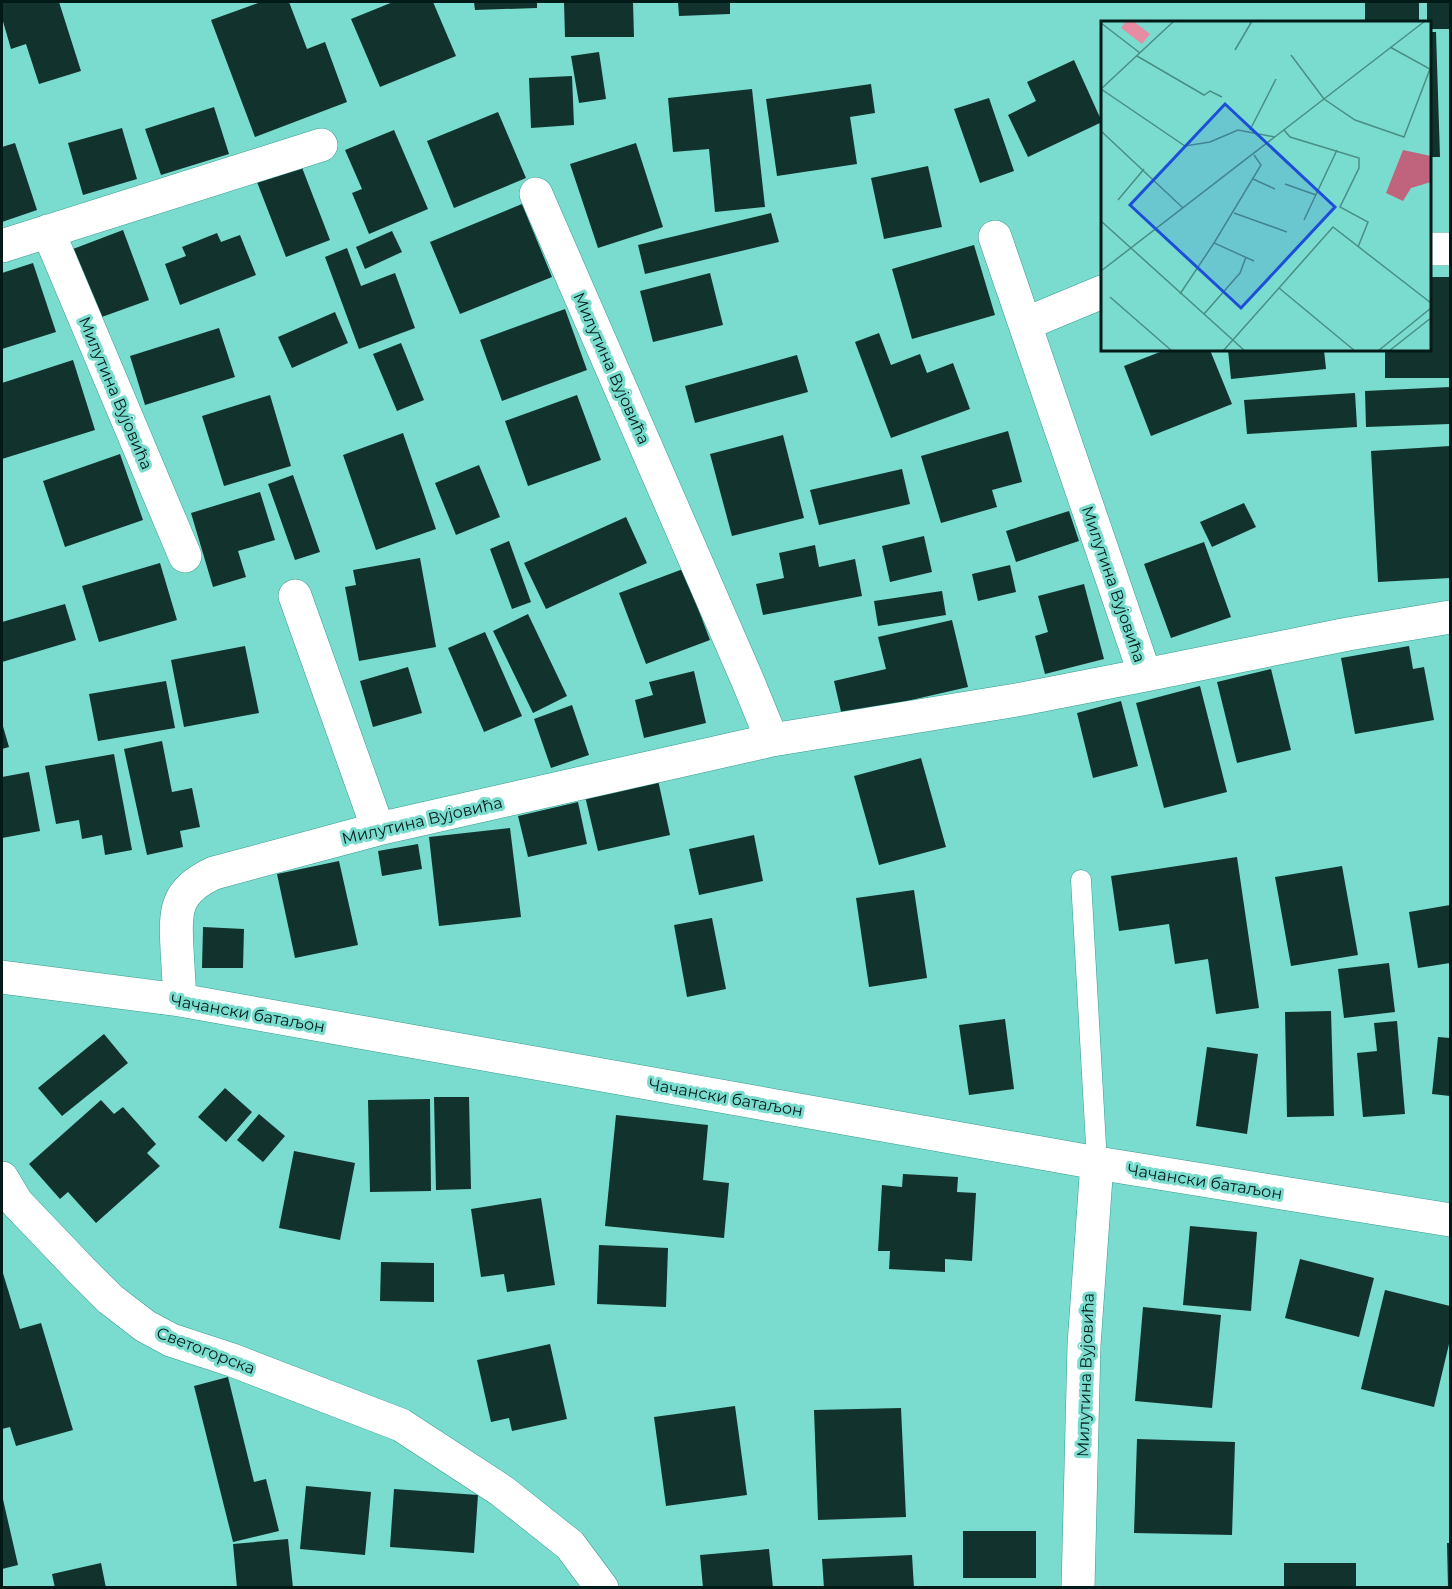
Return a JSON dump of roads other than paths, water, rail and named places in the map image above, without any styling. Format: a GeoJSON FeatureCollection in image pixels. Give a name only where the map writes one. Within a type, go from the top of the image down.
{"type":"FeatureCollection","features":[{"type":"Feature","properties":{"kind":"street"},"geometry":{"type":"LineString","coordinates":[[2,246],[321,145]]}},
{"type":"Feature","properties":{"kind":"street","name":"Милутина Вујовића"},"geometry":{"type":"LineString","coordinates":[[536,194],[772,740]]}},
{"type":"Feature","properties":{"kind":"street","name":"Милутина Вујовића"},"geometry":{"type":"LineString","coordinates":[[48,231],[185,556]]}},
{"type":"Feature","properties":{"kind":"street","name":"Милутина Вујовића"},"geometry":{"type":"LineString","coordinates":[[180,1000],[175,919],[186,893],[199,880],[214,873],[378,829],[772,740],[1022,699],[1145,675],[995,237]]}},
{"type":"Feature","properties":{"kind":"street"},"geometry":{"type":"LineString","coordinates":[[1431,249],[1450,249]]}},
{"type":"Feature","properties":{"kind":"street"},"geometry":{"type":"LineString","coordinates":[[1025,324],[1101,292]]}},
{"type":"Feature","properties":{"kind":"street"},"geometry":{"type":"LineString","coordinates":[[296,596],[378,829]]}},
{"type":"Feature","properties":{"kind":"street"},"geometry":{"type":"LineString","coordinates":[[1145,675],[1348,634],[1450,617]]}},
{"type":"Feature","properties":{"kind":"street","name":"Чачански батаљон"},"geometry":{"type":"LineString","coordinates":[[2,977],[180,1000],[1097,1163],[1450,1220]]}},
{"type":"Feature","properties":{"kind":"street","name":"Милутина Вујовића"},"geometry":{"type":"LineString","coordinates":[[1078,1587],[1084,1346],[1097,1163]]}},
{"type":"Feature","properties":{"kind":"street","name":"Светогорска"},"geometry":{"type":"LineString","coordinates":[[7,1198],[110,1299],[144,1326],[171,1340],[232,1360],[400,1425],[502,1491],[570,1545],[602,1587]]}},
{"type":"Feature","properties":{"kind":"lane"},"geometry":{"type":"LineString","coordinates":[[1081,880],[1097,1163]]}}]}
